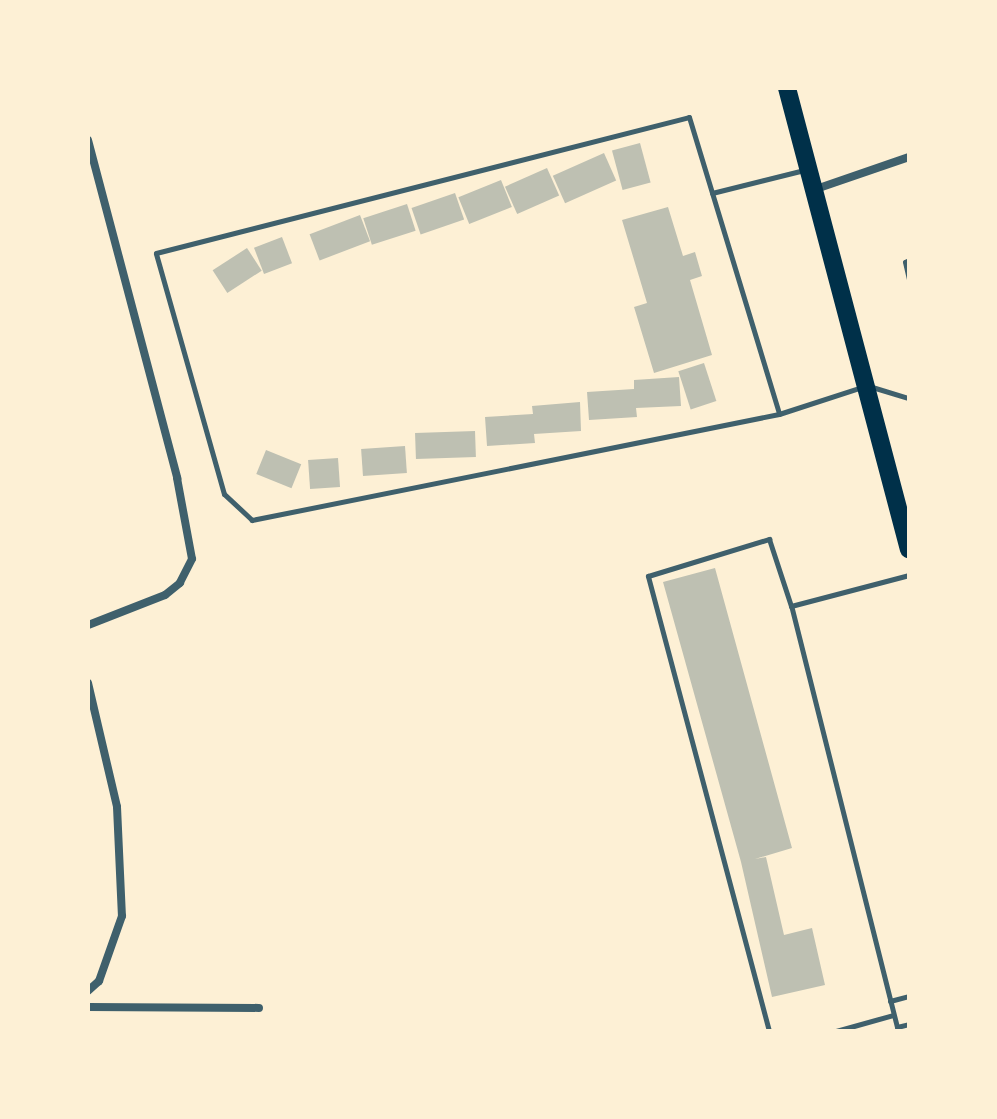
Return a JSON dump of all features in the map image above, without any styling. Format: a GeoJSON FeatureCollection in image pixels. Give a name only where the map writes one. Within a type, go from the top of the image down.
{"type":"FeatureCollection","features":[{"type":"Feature","properties":{"kind":"main road"},"geometry":{"type":"LineString","coordinates":[[787,88],[909,549]]}},
{"type":"Feature","properties":{"kind":"street"},"geometry":{"type":"LineString","coordinates":[[88,140],[177,478],[192,559],[180,583],[165,595],[88,625]]}},
{"type":"Feature","properties":{"kind":"street"},"geometry":{"type":"LineString","coordinates":[[815,189],[909,157]]}},
{"type":"Feature","properties":{"kind":"street"},"geometry":{"type":"LineString","coordinates":[[88,683],[117,807],[122,916],[99,981],[88,991]]}},
{"type":"Feature","properties":{"kind":"street"},"geometry":{"type":"LineString","coordinates":[[88,1007],[259,1008]]}},
{"type":"Feature","properties":{"kind":"lane"},"geometry":{"type":"LineString","coordinates":[[779,414],[689,117],[156,253],[224,494],[252,520],[779,414],[867,385],[909,398]]}},
{"type":"Feature","properties":{"kind":"lane"},"geometry":{"type":"LineString","coordinates":[[712,193],[809,168]]}},
{"type":"Feature","properties":{"kind":"lane"},"geometry":{"type":"LineString","coordinates":[[909,260],[905,262],[909,280]]}},
{"type":"Feature","properties":{"kind":"lane"},"geometry":{"type":"LineString","coordinates":[[769,1031],[648,576],[769,539],[791,606],[897,1029],[909,1024]]}},
{"type":"Feature","properties":{"kind":"lane"},"geometry":{"type":"LineString","coordinates":[[791,606],[909,575]]}},
{"type":"Feature","properties":{"kind":"lane"},"geometry":{"type":"LineString","coordinates":[[890,1001],[909,996]]}},
{"type":"Feature","properties":{"kind":"lane"},"geometry":{"type":"LineString","coordinates":[[836,1031],[893,1015]]}},
{"type":"Feature","properties":{"kind":"building"},"geometry":{"type":"Polygon","coordinates":[[[640,143],[651,183],[623,190],[612,151],[640,143]]]}},
{"type":"Feature","properties":{"kind":"building"},"geometry":{"type":"Polygon","coordinates":[[[604,153],[616,180],[565,203],[553,176],[604,153]]]}},
{"type":"Feature","properties":{"kind":"building"},"geometry":{"type":"Polygon","coordinates":[[[547,168],[559,195],[517,214],[505,187],[547,168]]]}},
{"type":"Feature","properties":{"kind":"building"},"geometry":{"type":"Polygon","coordinates":[[[501,180],[512,207],[469,224],[458,197],[501,180]]]}},
{"type":"Feature","properties":{"kind":"building"},"geometry":{"type":"Polygon","coordinates":[[[455,193],[464,219],[421,234],[412,208],[455,193]]]}},
{"type":"Feature","properties":{"kind":"building"},"geometry":{"type":"Polygon","coordinates":[[[407,204],[416,231],[372,245],[363,218],[407,204]]]}},
{"type":"Feature","properties":{"kind":"building"},"geometry":{"type":"Polygon","coordinates":[[[668,207],[683,256],[695,252],[702,276],[690,280],[712,355],[654,373],[634,307],[647,303],[622,220],[668,207]]]}},
{"type":"Feature","properties":{"kind":"building"},"geometry":{"type":"Polygon","coordinates":[[[360,215],[370,241],[320,260],[310,234],[360,215]]]}},
{"type":"Feature","properties":{"kind":"building"},"geometry":{"type":"Polygon","coordinates":[[[282,237],[292,263],[264,274],[254,248],[282,237]]]}},
{"type":"Feature","properties":{"kind":"building"},"geometry":{"type":"Polygon","coordinates":[[[247,248],[262,271],[227,293],[213,270],[247,248]]]}},
{"type":"Feature","properties":{"kind":"building"},"geometry":{"type":"Polygon","coordinates":[[[704,363],[716,401],[691,409],[678,371],[704,363]]]}},
{"type":"Feature","properties":{"kind":"building"},"geometry":{"type":"Polygon","coordinates":[[[679,377],[681,406],[636,408],[637,417],[589,420],[587,392],[634,389],[634,380],[679,377]]]}},
{"type":"Feature","properties":{"kind":"building"},"geometry":{"type":"Polygon","coordinates":[[[580,402],[581,431],[534,434],[535,443],[487,446],[485,417],[533,414],[532,406],[580,402]]]}},
{"type":"Feature","properties":{"kind":"building"},"geometry":{"type":"Polygon","coordinates":[[[475,431],[476,457],[416,459],[415,433],[475,431]]]}},
{"type":"Feature","properties":{"kind":"building"},"geometry":{"type":"Polygon","coordinates":[[[405,446],[407,473],[363,476],[361,449],[405,446]]]}},
{"type":"Feature","properties":{"kind":"building"},"geometry":{"type":"Polygon","coordinates":[[[266,450],[301,464],[291,488],[256,474],[266,450]]]}},
{"type":"Feature","properties":{"kind":"building"},"geometry":{"type":"Polygon","coordinates":[[[338,458],[340,487],[310,489],[308,460],[338,458]]]}},
{"type":"Feature","properties":{"kind":"building"},"geometry":{"type":"Polygon","coordinates":[[[715,568],[792,848],[755,859],[766,857],[784,935],[812,928],[825,985],[772,997],[741,862],[663,582],[715,568]]]}}]}
